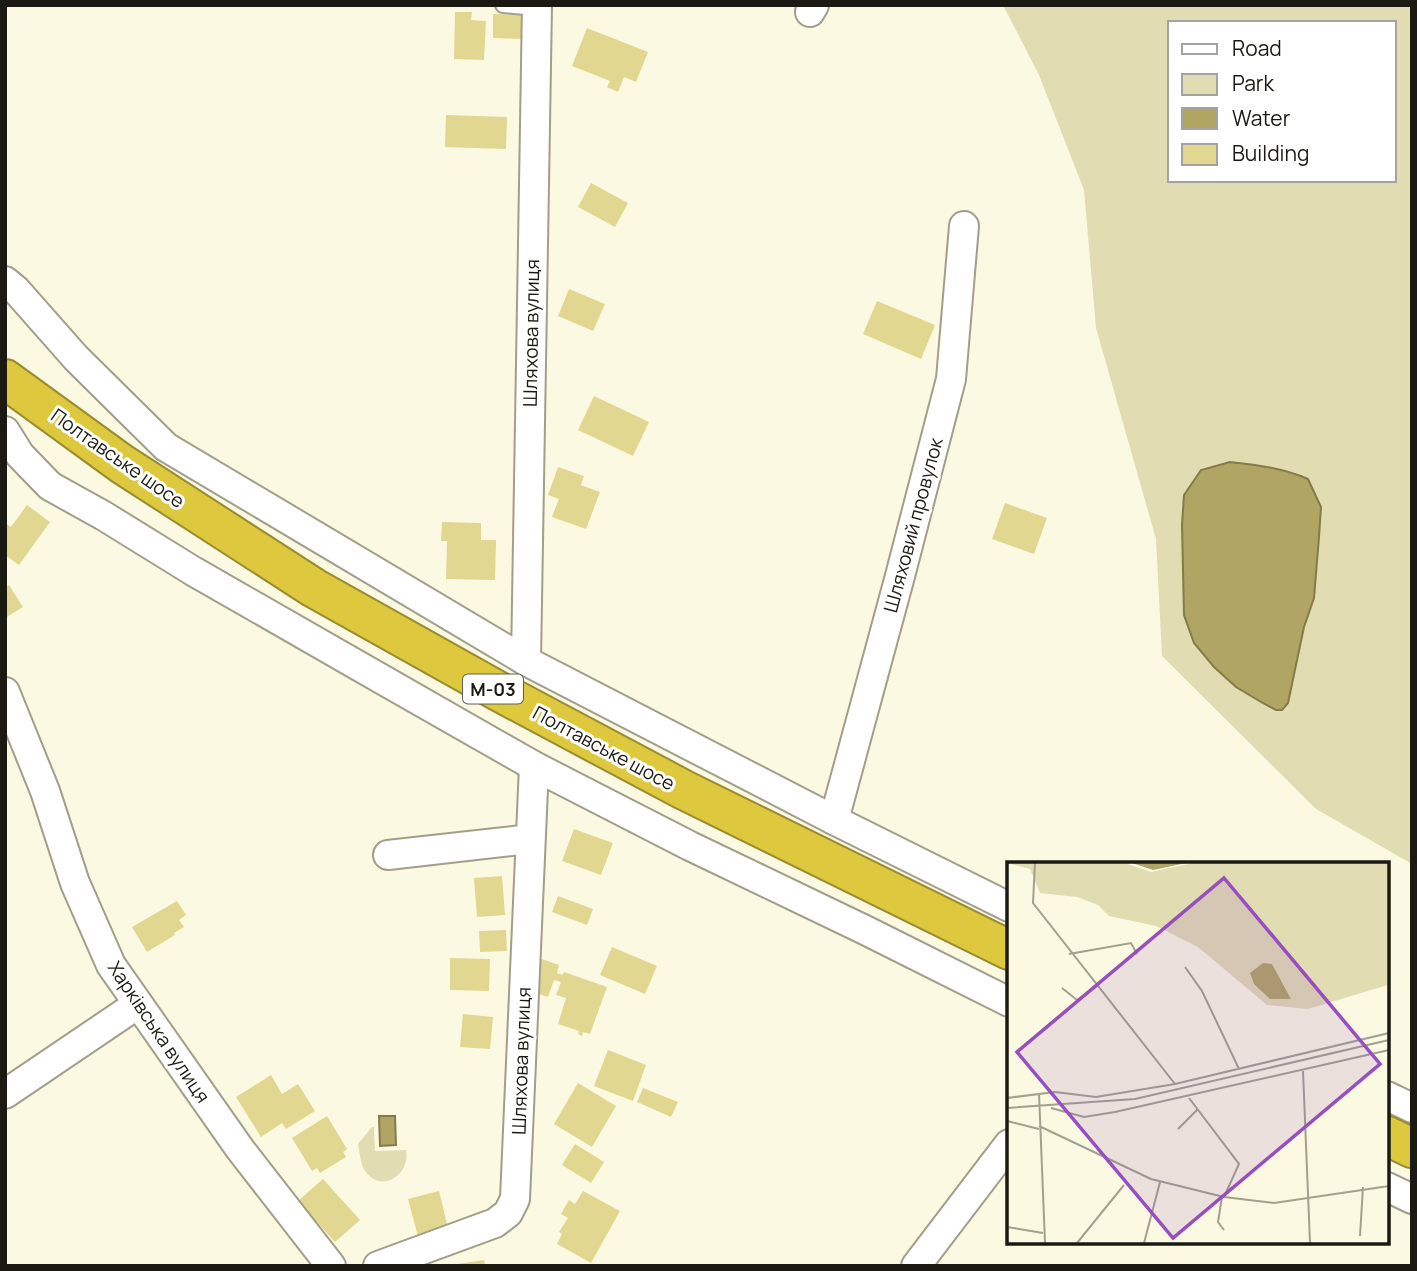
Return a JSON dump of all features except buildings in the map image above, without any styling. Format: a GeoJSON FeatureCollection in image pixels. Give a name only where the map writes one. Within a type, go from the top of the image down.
{"type":"FeatureCollection","features":[{"type":"Feature","properties":{"kind":"highway","name":"Полтавське шосе"},"geometry":{"type":"LineString","coordinates":[[5,379],[122,464],[326,594],[498,691],[684,790],[1007,949]]}},
{"type":"Feature","properties":{"kind":"highway"},"geometry":{"type":"LineString","coordinates":[[1389,1137],[1412,1148]]}},
{"type":"Feature","properties":{"kind":"street","name":"Шляхова вулиця"},"geometry":{"type":"LineString","coordinates":[[526,661],[537,6]]}},
{"type":"Feature","properties":{"kind":"street","name":"Шляховий провулок"},"geometry":{"type":"LineString","coordinates":[[835,820],[951,379],[964,226]]}},
{"type":"Feature","properties":{"kind":"street"},"geometry":{"type":"LineString","coordinates":[[5,281],[85,367],[166,447],[526,661],[1007,906]]}},
{"type":"Feature","properties":{"kind":"street"},"geometry":{"type":"LineString","coordinates":[[5,431],[20,455],[50,486],[534,766],[1007,1001]]}},
{"type":"Feature","properties":{"kind":"street","name":"Харківська вулиця"},"geometry":{"type":"LineString","coordinates":[[5,692],[45,791],[75,883],[111,965],[240,1149],[331,1266]]}},
{"type":"Feature","properties":{"kind":"street","name":"Шляхова вулиця"},"geometry":{"type":"LineString","coordinates":[[378,1266],[495,1223],[508,1213],[515,1199],[534,766]]}},
{"type":"Feature","properties":{"kind":"street"},"geometry":{"type":"LineString","coordinates":[[388,855],[530,839]]}},
{"type":"Feature","properties":{"kind":"street"},"geometry":{"type":"LineString","coordinates":[[5,1094],[138,1004]]}},
{"type":"Feature","properties":{"kind":"street"},"geometry":{"type":"LineString","coordinates":[[1389,1097],[1412,1108]]}},
{"type":"Feature","properties":{"kind":"street"},"geometry":{"type":"LineString","coordinates":[[916,1266],[1007,1147]]}},
{"type":"Feature","properties":{"kind":"street"},"geometry":{"type":"LineString","coordinates":[[1389,1188],[1412,1199]]}},
{"type":"Feature","properties":{"kind":"lane"},"geometry":{"type":"LineString","coordinates":[[503,5],[537,6]]}},
{"type":"Feature","properties":{"kind":"green space"},"geometry":{"type":"Polygon","coordinates":[[[1003,5],[1412,5],[1412,864],[1316,809],[1162,656],[1156,539],[1096,328],[1084,190],[1039,75],[1003,5]]]}},
{"type":"Feature","properties":{"kind":"green space"},"geometry":{"type":"Polygon","coordinates":[[[372,1127],[375,1151],[406,1150],[404,1167],[399,1174],[386,1181],[372,1178],[361,1161],[358,1144],[372,1127]]]}},
{"type":"Feature","properties":{"kind":"water"},"geometry":{"type":"Polygon","coordinates":[[[1230,462],[1279,470],[1308,479],[1321,507],[1314,598],[1304,627],[1288,703],[1282,710],[1276,710],[1236,687],[1214,667],[1194,643],[1184,615],[1184,495],[1201,470],[1230,462]]]}},
{"type":"Feature","properties":{"kind":"water"},"geometry":{"type":"Polygon","coordinates":[[[379,1116],[395,1116],[396,1145],[380,1146],[379,1116]]]}}]}
